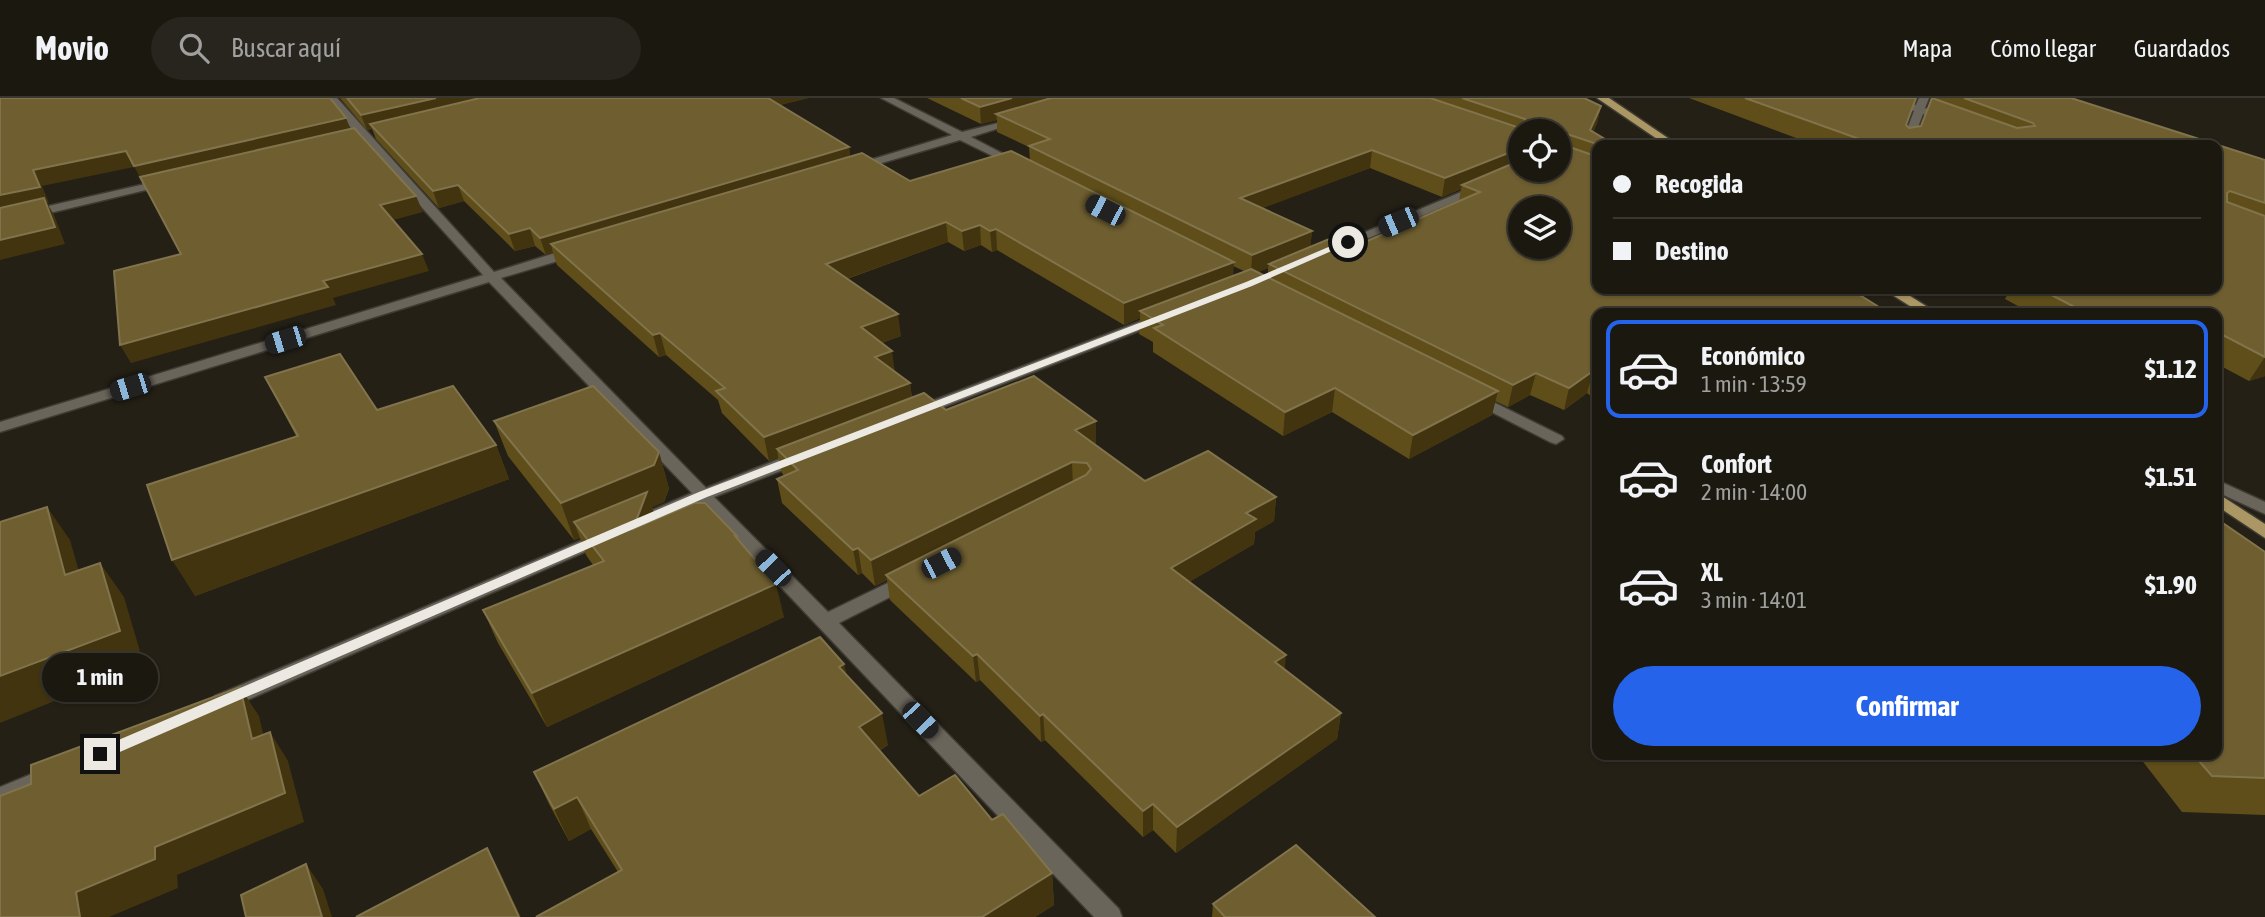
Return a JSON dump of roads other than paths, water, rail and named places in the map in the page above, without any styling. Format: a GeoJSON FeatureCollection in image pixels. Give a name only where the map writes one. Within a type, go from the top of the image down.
{"type":"FeatureCollection","features":[{"type":"Feature","properties":{"kind":"main road"},"geometry":{"type":"LineString","coordinates":[[1602,98],[1665,140]]}},
{"type":"Feature","properties":{"kind":"main road"},"geometry":{"type":"LineString","coordinates":[[1898,294],[1922,308]]}},
{"type":"Feature","properties":{"kind":"main road"},"geometry":{"type":"LineString","coordinates":[[2222,502],[2265,532]]}},
{"type":"Feature","properties":{"kind":"street"},"geometry":{"type":"LineString","coordinates":[[332,98],[362,136],[492,277],[1110,917]]}},
{"type":"Feature","properties":{"kind":"street"},"geometry":{"type":"LineString","coordinates":[[886,98],[1033,173]]}},
{"type":"Feature","properties":{"kind":"street"},"geometry":{"type":"LineString","coordinates":[[1889,98],[1956,122]]}},
{"type":"Feature","properties":{"kind":"street"},"geometry":{"type":"LineString","coordinates":[[1908,140],[1924,98]]}},
{"type":"Feature","properties":{"kind":"street"},"geometry":{"type":"LineString","coordinates":[[840,172],[1027,117]]}},
{"type":"Feature","properties":{"kind":"street"},"geometry":{"type":"LineString","coordinates":[[1311,258],[1508,176]]}},
{"type":"Feature","properties":{"kind":"street"},"geometry":{"type":"LineString","coordinates":[[0,221],[175,180]]}},
{"type":"Feature","properties":{"kind":"street"},"geometry":{"type":"LineString","coordinates":[[0,427],[586,248]]}},
{"type":"Feature","properties":{"kind":"street"},"geometry":{"type":"LineString","coordinates":[[898,419],[1171,314]]}},
{"type":"Feature","properties":{"kind":"street"},"geometry":{"type":"LineString","coordinates":[[1458,389],[1556,439]]}},
{"type":"Feature","properties":{"kind":"street"},"geometry":{"type":"LineString","coordinates":[[205,709],[703,495],[820,449]]}},
{"type":"Feature","properties":{"kind":"street"},"geometry":{"type":"LineString","coordinates":[[2222,488],[2265,509]]}},
{"type":"Feature","properties":{"kind":"street"},"geometry":{"type":"LineString","coordinates":[[825,622],[923,573]]}},
{"type":"Feature","properties":{"kind":"street"},"geometry":{"type":"LineString","coordinates":[[0,797],[64,769]]}}]}
